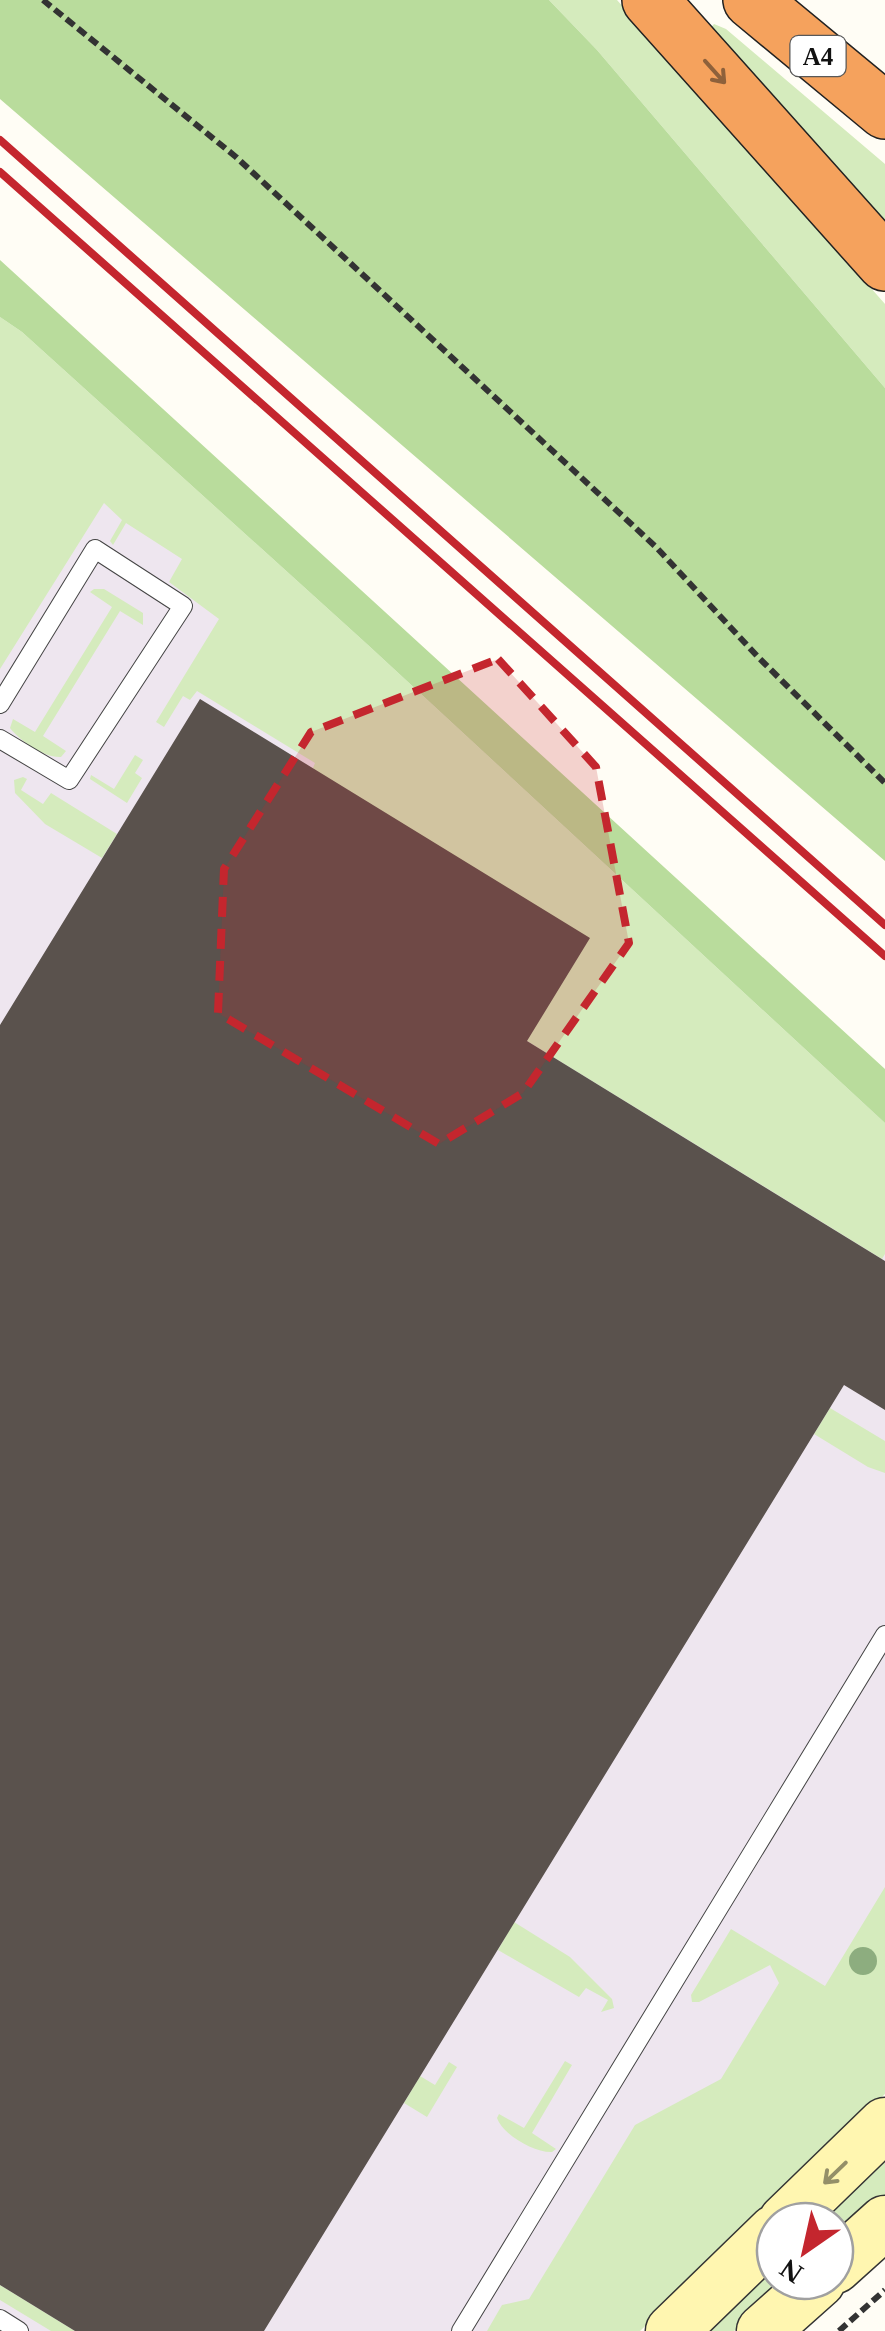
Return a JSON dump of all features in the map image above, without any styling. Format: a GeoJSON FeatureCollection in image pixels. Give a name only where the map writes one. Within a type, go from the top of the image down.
{"type":"FeatureCollection","features":[{"type":"Feature","properties":{"kind":"highway"},"geometry":{"type":"LineString","coordinates":[[650,0],[885,262]]}},
{"type":"Feature","properties":{"kind":"highway","name":"A4"},"geometry":{"type":"LineString","coordinates":[[751,0],[885,111]]}},
{"type":"Feature","properties":{"kind":"main road"},"geometry":{"type":"LineString","coordinates":[[806,2201],[885,2124]]}},
{"type":"Feature","properties":{"kind":"main road"},"geometry":{"type":"LineString","coordinates":[[855,2249],[885,2222]]}},
{"type":"Feature","properties":{"kind":"main road"},"geometry":{"type":"LineString","coordinates":[[672,2331],[755,2250]]}},
{"type":"Feature","properties":{"kind":"main road"},"geometry":{"type":"LineString","coordinates":[[764,2331],[798,2301]]}},
{"type":"Feature","properties":{"kind":"lane"},"geometry":{"type":"LineString","coordinates":[[0,704],[95,549],[183,606],[69,780],[0,740]]}},
{"type":"Feature","properties":{"kind":"lane"},"geometry":{"type":"LineString","coordinates":[[461,2331],[885,1634]]}},
{"type":"Feature","properties":{"kind":"lane"},"geometry":{"type":"LineString","coordinates":[[0,2319],[19,2331]]}},
{"type":"Feature","properties":{"kind":"path"},"geometry":{"type":"LineString","coordinates":[[43,0],[236,157],[584,480],[656,547],[783,683],[885,783]]}},
{"type":"Feature","properties":{"kind":"path"},"geometry":{"type":"LineString","coordinates":[[839,2331],[885,2290]]}},
{"type":"Feature","properties":{"kind":"highlighted area"},"geometry":{"type":"Polygon","coordinates":[[[498,659],[596,767],[629,943],[523,1093],[439,1144],[218,1013],[224,869],[311,732],[498,659]]]}},
{"type":"Feature","properties":{"kind":"shaded area"},"geometry":{"type":"Polygon","coordinates":[[[0,317],[885,1123],[885,1939],[523,2331],[0,2331],[0,317]]]}},
{"type":"Feature","properties":{"kind":"green space"},"geometry":{"type":"Polygon","coordinates":[[[0,0],[549,0],[597,50],[885,388],[885,861],[0,99],[0,0]]]}},
{"type":"Feature","properties":{"kind":"green space"},"geometry":{"type":"Polygon","coordinates":[[[549,0],[617,0],[885,304],[885,388],[597,50],[549,0]]]}},
{"type":"Feature","properties":{"kind":"green space"},"geometry":{"type":"Polygon","coordinates":[[[714,24],[726,29],[885,164],[885,231],[707,32],[714,24]]]}},
{"type":"Feature","properties":{"kind":"green space"},"geometry":{"type":"Polygon","coordinates":[[[0,260],[885,1069],[885,1123],[368,645],[22,332],[0,317],[0,260]]]}},
{"type":"Feature","properties":{"kind":"green space"},"geometry":{"type":"Polygon","coordinates":[[[0,317],[22,332],[368,645],[885,1123],[882,1259],[527,1041],[313,768],[315,763],[197,691],[190,700],[183,696],[164,727],[156,722],[219,619],[169,582],[182,559],[126,523],[113,545],[110,541],[122,520],[104,503],[0,669],[0,317]]]}},
{"type":"Feature","properties":{"kind":"green space"},"geometry":{"type":"Polygon","coordinates":[[[104,589],[143,613],[143,625],[120,611],[43,736],[66,751],[61,757],[54,757],[33,748],[10,728],[13,719],[35,732],[112,607],[90,592],[104,589]]]}},
{"type":"Feature","properties":{"kind":"green space"},"geometry":{"type":"Polygon","coordinates":[[[135,755],[143,760],[135,773],[142,778],[127,803],[90,779],[91,775],[114,789],[135,755]]]}},
{"type":"Feature","properties":{"kind":"green space"},"geometry":{"type":"Polygon","coordinates":[[[27,779],[21,790],[43,804],[51,793],[117,834],[102,858],[45,824],[15,793],[14,780],[27,779]]]}},
{"type":"Feature","properties":{"kind":"green space"},"geometry":{"type":"Polygon","coordinates":[[[830,1408],[885,1441],[885,1473],[814,1434],[830,1408]]]}},
{"type":"Feature","properties":{"kind":"green space"},"geometry":{"type":"Polygon","coordinates":[[[885,1887],[885,2094],[774,2201],[755,2201],[755,2220],[640,2331],[487,2331],[502,2305],[529,2299],[635,2125],[721,2079],[779,1983],[770,1965],[699,2002],[692,2002],[691,1995],[731,1929],[825,1986],[885,1887]]]}},
{"type":"Feature","properties":{"kind":"green space"},"geometry":{"type":"Polygon","coordinates":[[[514,1922],[570,1957],[612,1999],[614,2008],[601,2012],[608,2000],[586,1988],[579,1997],[498,1950],[514,1922]]]}},
{"type":"Feature","properties":{"kind":"green space"},"geometry":{"type":"Polygon","coordinates":[[[565,2061],[572,2065],[532,2133],[556,2149],[537,2150],[520,2142],[497,2118],[499,2114],[524,2128],[565,2061]]]}},
{"type":"Feature","properties":{"kind":"green space"},"geometry":{"type":"Polygon","coordinates":[[[449,2062],[457,2067],[427,2117],[404,2103],[420,2076],[435,2085],[449,2062]]]}},
{"type":"Feature","properties":{"kind":"green space"},"geometry":{"type":"Polygon","coordinates":[[[885,2154],[885,2196],[855,2222],[855,2201],[836,2201],[885,2154]]]}},
{"type":"Feature","properties":{"kind":"green space"},"geometry":{"type":"Polygon","coordinates":[[[755,2279],[755,2301],[768,2301],[734,2331],[701,2331],[755,2279]]]}},
{"type":"Feature","properties":{"kind":"green space"},"geometry":{"type":"Polygon","coordinates":[[[0,2285],[75,2331],[51,2331],[0,2300],[0,2285]]]}},
{"type":"Feature","properties":{"kind":"building"},"geometry":{"type":"Polygon","coordinates":[[[200,699],[590,938],[527,1041],[885,1261],[885,1410],[844,1385],[264,2331],[75,2331],[0,2285],[0,1025],[200,699]]]}},
{"type":"Feature","properties":{"kind":"railway"},"geometry":{"type":"LineString","coordinates":[[0,140],[885,925]]}},
{"type":"Feature","properties":{"kind":"railway"},"geometry":{"type":"LineString","coordinates":[[0,172],[885,956]]}}]}
